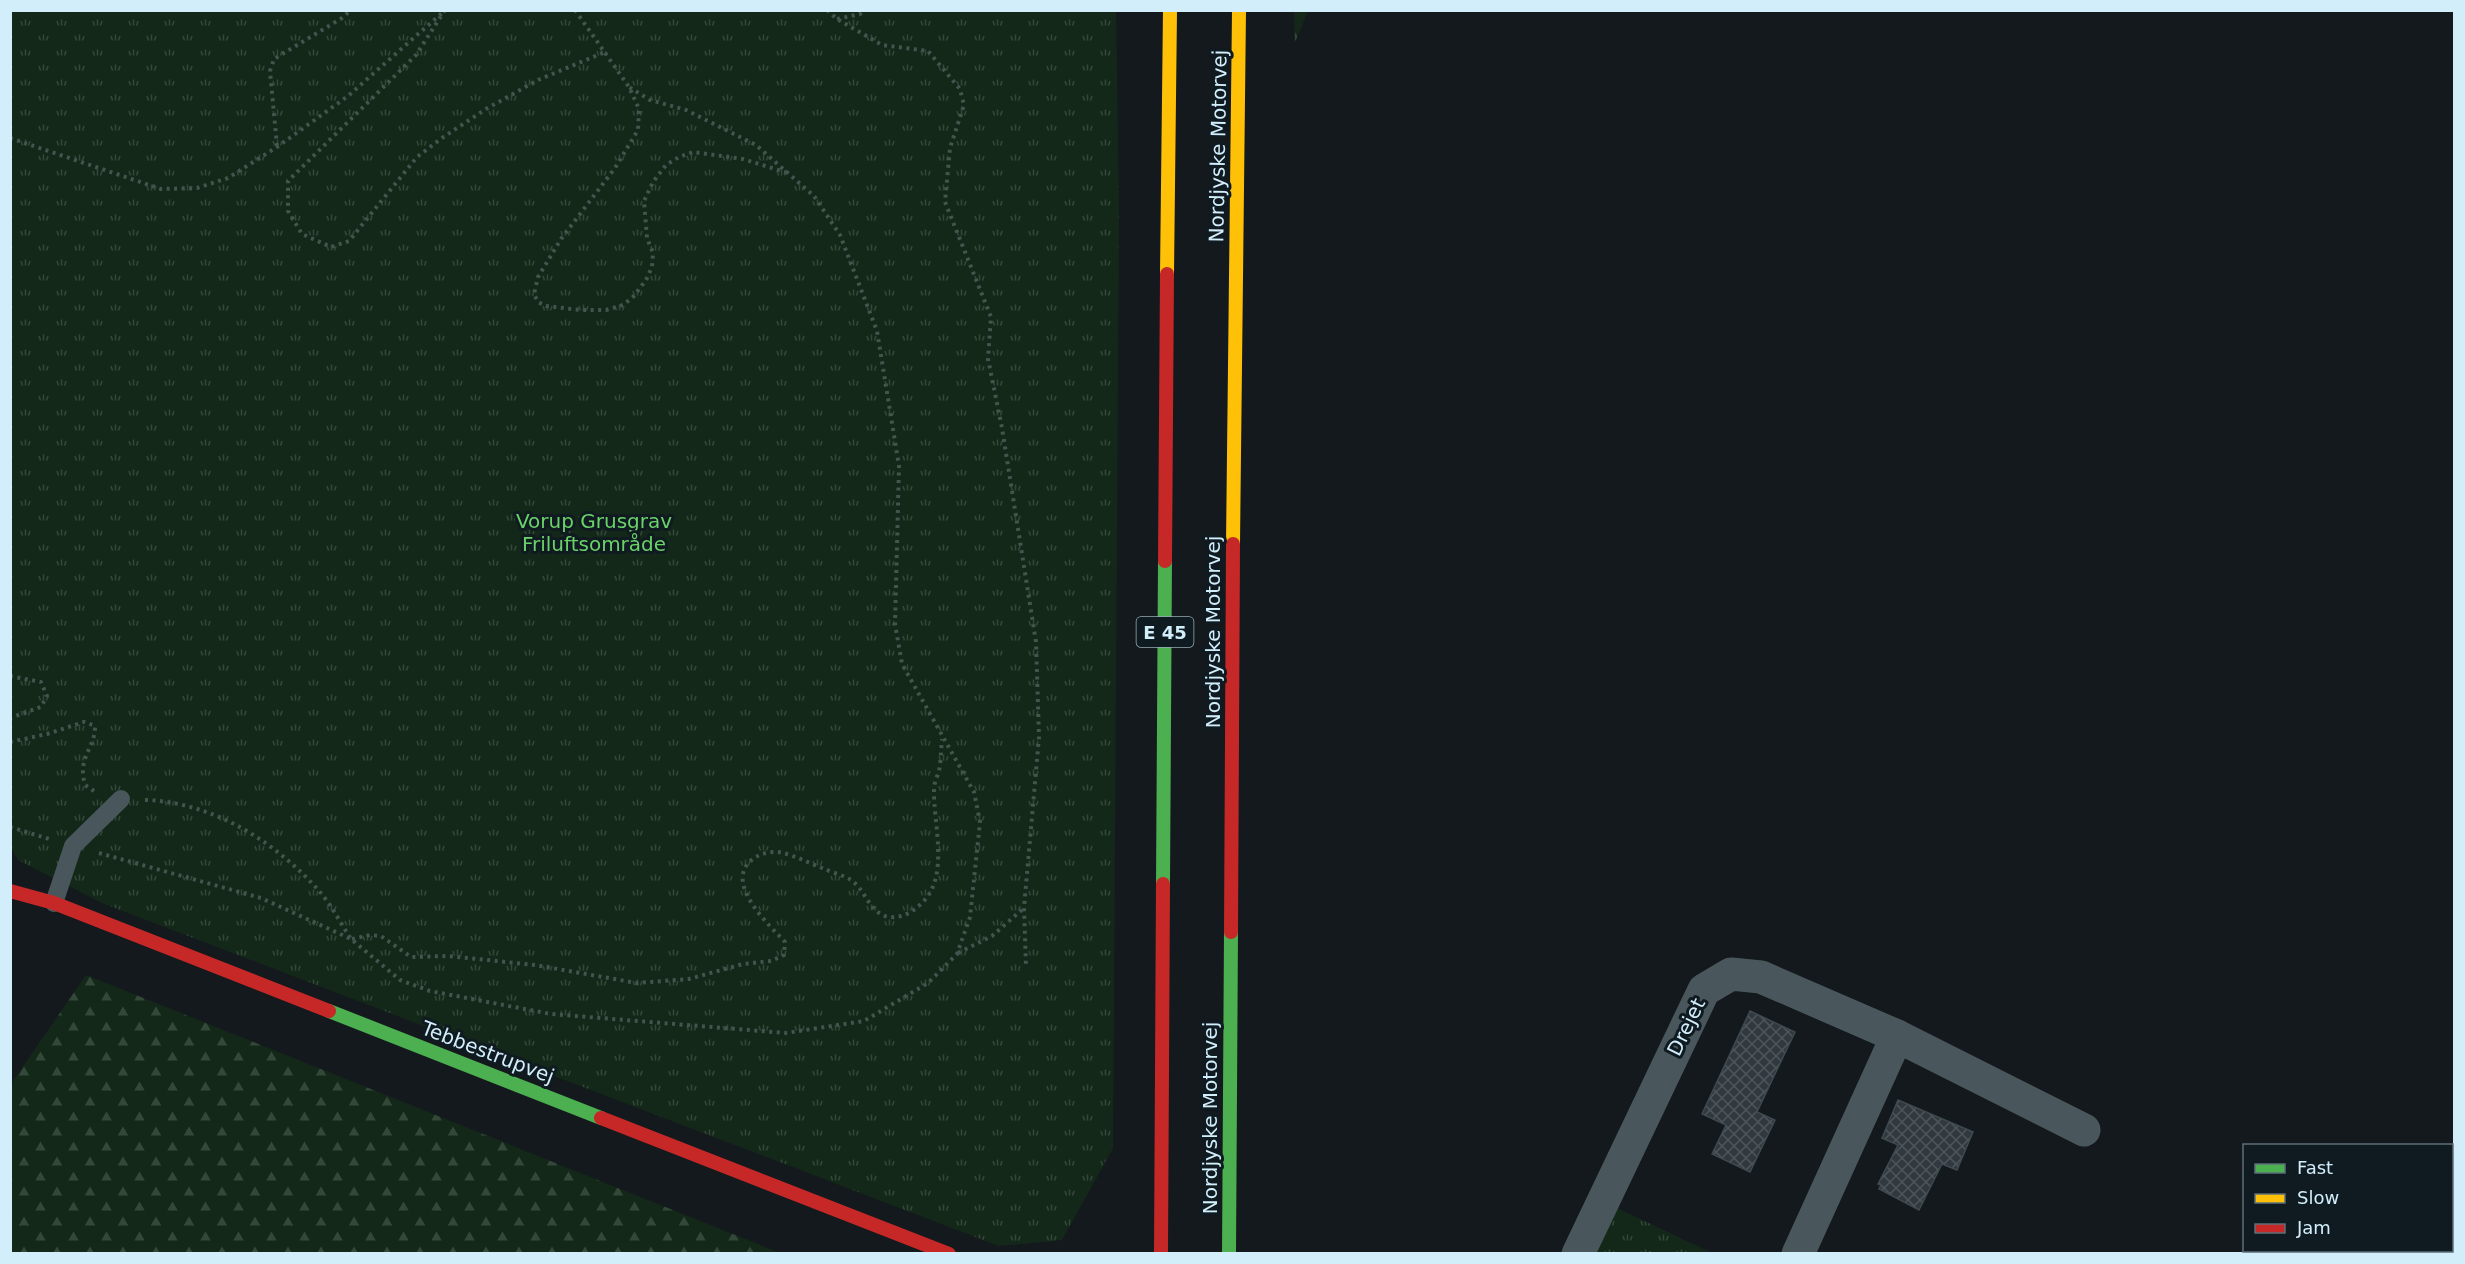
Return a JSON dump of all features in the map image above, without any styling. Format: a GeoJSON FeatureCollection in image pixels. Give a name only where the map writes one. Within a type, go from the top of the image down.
{"type":"FeatureCollection","features":[{"type":"Feature","properties":{"kind":"main road","name":"E 45"},"geometry":{"type":"LineString","coordinates":[[1161,1254],[1170,10]]}},
{"type":"Feature","properties":{"kind":"main road","name":"Nordjyske Motorvej"},"geometry":{"type":"LineString","coordinates":[[1229,1254],[1234,369],[1239,10]]}},
{"type":"Feature","properties":{"kind":"main road","name":"Tebbestrupvej"},"geometry":{"type":"LineString","coordinates":[[10,891],[54,903],[949,1254]]}},
{"type":"Feature","properties":{"kind":"street","name":"Drejet"},"geometry":{"type":"LineString","coordinates":[[1578,1254],[1704,990],[1731,974],[1761,977],[1897,1036],[2084,1130]]}},
{"type":"Feature","properties":{"kind":"street"},"geometry":{"type":"LineString","coordinates":[[1798,1254],[1897,1036]]}},
{"type":"Feature","properties":{"kind":"lane"},"geometry":{"type":"LineString","coordinates":[[54,903],[73,846],[121,799]]}},
{"type":"Feature","properties":{"kind":"path"},"geometry":{"type":"LineString","coordinates":[[277,147],[270,71],[274,59],[342,18],[351,10]]}},
{"type":"Feature","properties":{"kind":"path"},"geometry":{"type":"LineString","coordinates":[[10,138],[161,189],[197,188],[228,178],[277,147],[348,96],[445,10]]}},
{"type":"Feature","properties":{"kind":"path"},"geometry":{"type":"LineString","coordinates":[[445,10],[416,55],[288,181],[288,211],[303,234],[331,247],[350,241],[417,157],[442,138],[486,109],[537,80],[605,52]]}},
{"type":"Feature","properties":{"kind":"path"},"geometry":{"type":"LineString","coordinates":[[575,10],[629,87],[639,109],[638,130],[615,168],[561,239],[538,277],[534,294],[538,302],[546,306],[606,310],[623,305],[633,297],[646,280],[652,267],[653,253],[647,238],[644,201],[653,182],[666,165],[679,157],[693,152],[743,159],[790,174]]}},
{"type":"Feature","properties":{"kind":"path"},"geometry":{"type":"LineString","coordinates":[[827,10],[837,19],[882,45],[928,51],[960,88],[964,105],[950,148],[945,202],[991,316],[988,359],[1002,428],[1036,642],[1039,737],[1024,908],[1026,965]]}},
{"type":"Feature","properties":{"kind":"path"},"geometry":{"type":"LineString","coordinates":[[837,19],[860,14],[864,10]]}},
{"type":"Feature","properties":{"kind":"path"},"geometry":{"type":"LineString","coordinates":[[629,87],[650,100],[686,110],[756,145],[814,196],[840,235],[877,332],[898,466],[895,624],[902,664],[974,792],[980,822],[970,917],[957,954]]}},
{"type":"Feature","properties":{"kind":"path"},"geometry":{"type":"LineString","coordinates":[[10,676],[41,682],[46,696],[41,707],[10,718]]}},
{"type":"Feature","properties":{"kind":"path"},"geometry":{"type":"LineString","coordinates":[[10,742],[47,734],[84,722],[90,723],[95,726],[95,734],[81,767],[85,785],[93,791],[121,799],[170,801],[224,817],[278,852],[321,893],[351,939]]}},
{"type":"Feature","properties":{"kind":"path"},"geometry":{"type":"LineString","coordinates":[[351,939],[370,934],[381,936],[411,957],[448,956],[535,965],[637,983],[689,979],[743,964],[771,961],[784,955],[784,942],[760,915],[747,894],[743,882],[743,873],[748,863],[757,856],[782,852],[851,880],[872,906],[889,917],[896,918],[908,914],[928,897],[934,884],[939,846],[934,787],[939,771],[943,738]]}},
{"type":"Feature","properties":{"kind":"path"},"geometry":{"type":"LineString","coordinates":[[10,827],[261,897],[351,939],[400,980],[430,992],[551,1014],[786,1033],[864,1021],[928,983],[957,954],[992,936],[1024,908]]}},
{"type":"Feature","properties":{"kind":"green space","name":"Vorup Grusgrav Friluftsområde"},"geometry":{"type":"Polygon","coordinates":[[[10,11],[1116,11],[1119,210],[1113,1148],[1062,1240],[999,1246],[102,903],[18,860],[10,846],[10,11]]]}},
{"type":"Feature","properties":{"kind":"green space"},"geometry":{"type":"Polygon","coordinates":[[[1294,11],[1308,11],[1295,42],[1294,11]]]}},
{"type":"Feature","properties":{"kind":"green space"},"geometry":{"type":"Polygon","coordinates":[[[86,975],[780,1253],[11,1253],[11,1084],[86,975]]]}},
{"type":"Feature","properties":{"kind":"green space"},"geometry":{"type":"Polygon","coordinates":[[[1615,1207],[1712,1253],[1595,1254],[1615,1207]]]}},
{"type":"Feature","properties":{"kind":"building"},"geometry":{"type":"Polygon","coordinates":[[[1750,1011],[1795,1032],[1757,1112],[1775,1120],[1750,1172],[1712,1154],[1726,1125],[1702,1114],[1750,1011]]]}},
{"type":"Feature","properties":{"kind":"building"},"geometry":{"type":"Polygon","coordinates":[[[1898,1100],[1973,1132],[1957,1170],[1942,1164],[1919,1210],[1879,1189],[1881,1185],[1878,1184],[1898,1145],[1882,1138],[1898,1100]]]}},
{"type":"Feature","properties":{"kind":"traffic: fast"},"geometry":{"type":"LineString","coordinates":[[1163,884],[1165,561]]}},
{"type":"Feature","properties":{"kind":"traffic: fast"},"geometry":{"type":"LineString","coordinates":[[1229,1254],[1231,932]]}},
{"type":"Feature","properties":{"kind":"traffic: fast"},"geometry":{"type":"LineString","coordinates":[[329,1011],[601,1118]]}},
{"type":"Feature","properties":{"kind":"traffic: slow"},"geometry":{"type":"LineString","coordinates":[[1167,274],[1170,10]]}},
{"type":"Feature","properties":{"kind":"traffic: slow"},"geometry":{"type":"LineString","coordinates":[[1233,544],[1239,10]]}},
{"type":"Feature","properties":{"kind":"traffic: jam"},"geometry":{"type":"LineString","coordinates":[[1165,561],[1167,274]]}},
{"type":"Feature","properties":{"kind":"traffic: jam"},"geometry":{"type":"LineString","coordinates":[[1231,932],[1233,544]]}},
{"type":"Feature","properties":{"kind":"traffic: jam"},"geometry":{"type":"LineString","coordinates":[[1161,1254],[1163,884]]}},
{"type":"Feature","properties":{"kind":"traffic: jam"},"geometry":{"type":"LineString","coordinates":[[10,891],[54,903],[329,1011]]}},
{"type":"Feature","properties":{"kind":"traffic: jam"},"geometry":{"type":"LineString","coordinates":[[601,1118],[949,1254]]}}]}
